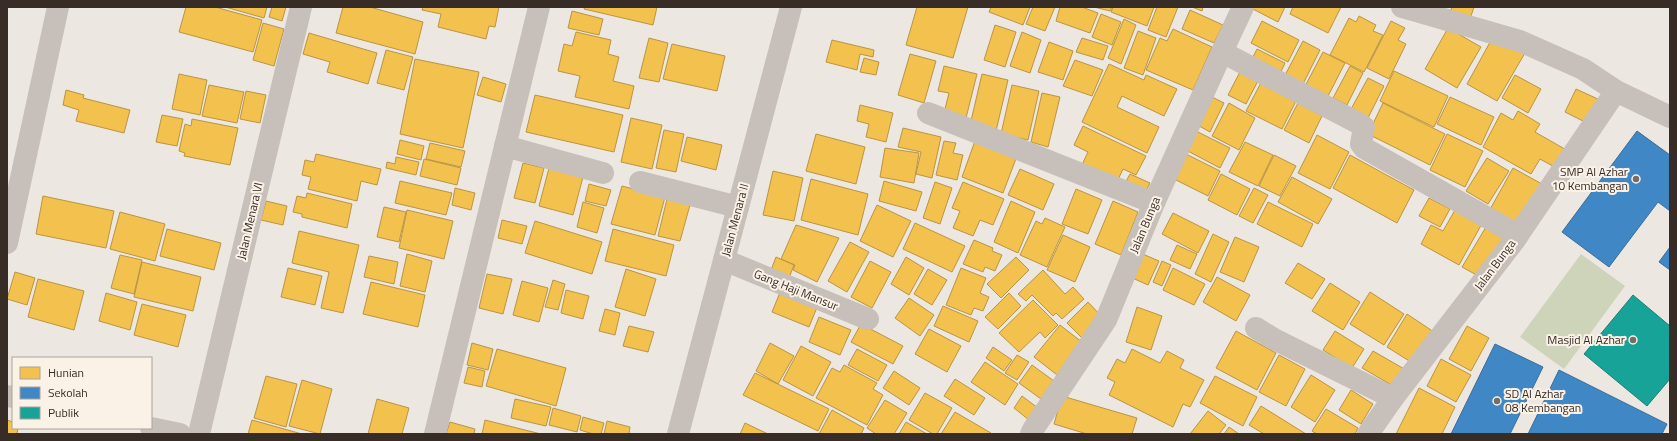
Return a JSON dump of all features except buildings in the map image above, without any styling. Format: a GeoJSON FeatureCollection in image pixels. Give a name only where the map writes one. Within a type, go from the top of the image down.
{"type":"FeatureCollection","features":[{"type":"Feature","properties":{"kind":"street"},"geometry":{"type":"LineString","coordinates":[[7,243],[58,7]]}},
{"type":"Feature","properties":{"kind":"street","name":"Jalan Menara VI"},"geometry":{"type":"LineString","coordinates":[[199,434],[301,7]]}},
{"type":"Feature","properties":{"kind":"street"},"geometry":{"type":"LineString","coordinates":[[435,434],[539,7]]}},
{"type":"Feature","properties":{"kind":"street","name":"Jalan Menara II"},"geometry":{"type":"LineString","coordinates":[[678,434],[791,7]]}},
{"type":"Feature","properties":{"kind":"street","name":"Jalan Bunga"},"geometry":{"type":"LineString","coordinates":[[1038,432],[1106,320],[1154,203],[1243,7]]}},
{"type":"Feature","properties":{"kind":"street"},"geometry":{"type":"LineString","coordinates":[[1402,7],[1520,41],[1583,68],[1616,91],[1670,117]]}},
{"type":"Feature","properties":{"kind":"street"},"geometry":{"type":"LineString","coordinates":[[1222,52],[1360,124],[1364,127],[1361,144],[1364,148],[1518,235]]}},
{"type":"Feature","properties":{"kind":"street","name":"Jalan Bunga"},"geometry":{"type":"LineString","coordinates":[[1368,434],[1393,398],[1518,235],[1616,91]]}},
{"type":"Feature","properties":{"kind":"street"},"geometry":{"type":"LineString","coordinates":[[928,114],[1154,203]]}},
{"type":"Feature","properties":{"kind":"street"},"geometry":{"type":"LineString","coordinates":[[505,146],[603,173]]}},
{"type":"Feature","properties":{"kind":"street"},"geometry":{"type":"LineString","coordinates":[[640,182],[738,207]]}},
{"type":"Feature","properties":{"kind":"street","name":"Gang Haji Mansur"},"geometry":{"type":"LineString","coordinates":[[724,260],[868,319]]}},
{"type":"Feature","properties":{"kind":"street"},"geometry":{"type":"LineString","coordinates":[[1256,328],[1274,339],[1393,398]]}},
{"type":"Feature","properties":{"kind":"street"},"geometry":{"type":"LineString","coordinates":[[152,428],[180,434]]}},
{"type":"Feature","properties":{"kind":"green space"},"geometry":{"type":"Polygon","coordinates":[[[1581,254],[1625,286],[1564,369],[1520,337],[1581,254]]]}},
{"type":"Feature","properties":{"kind":"place","name":"SMP Al Azhar 10 Kembangan"},"geometry":{"type":"Point","coordinates":[1636,179]}},
{"type":"Feature","properties":{"kind":"place","name":"Masjid Al Azhar"},"geometry":{"type":"Point","coordinates":[1633,340]}},
{"type":"Feature","properties":{"kind":"place","name":"SD Al Azhar 08 Kembangan"},"geometry":{"type":"Point","coordinates":[1497,401]}}]}
